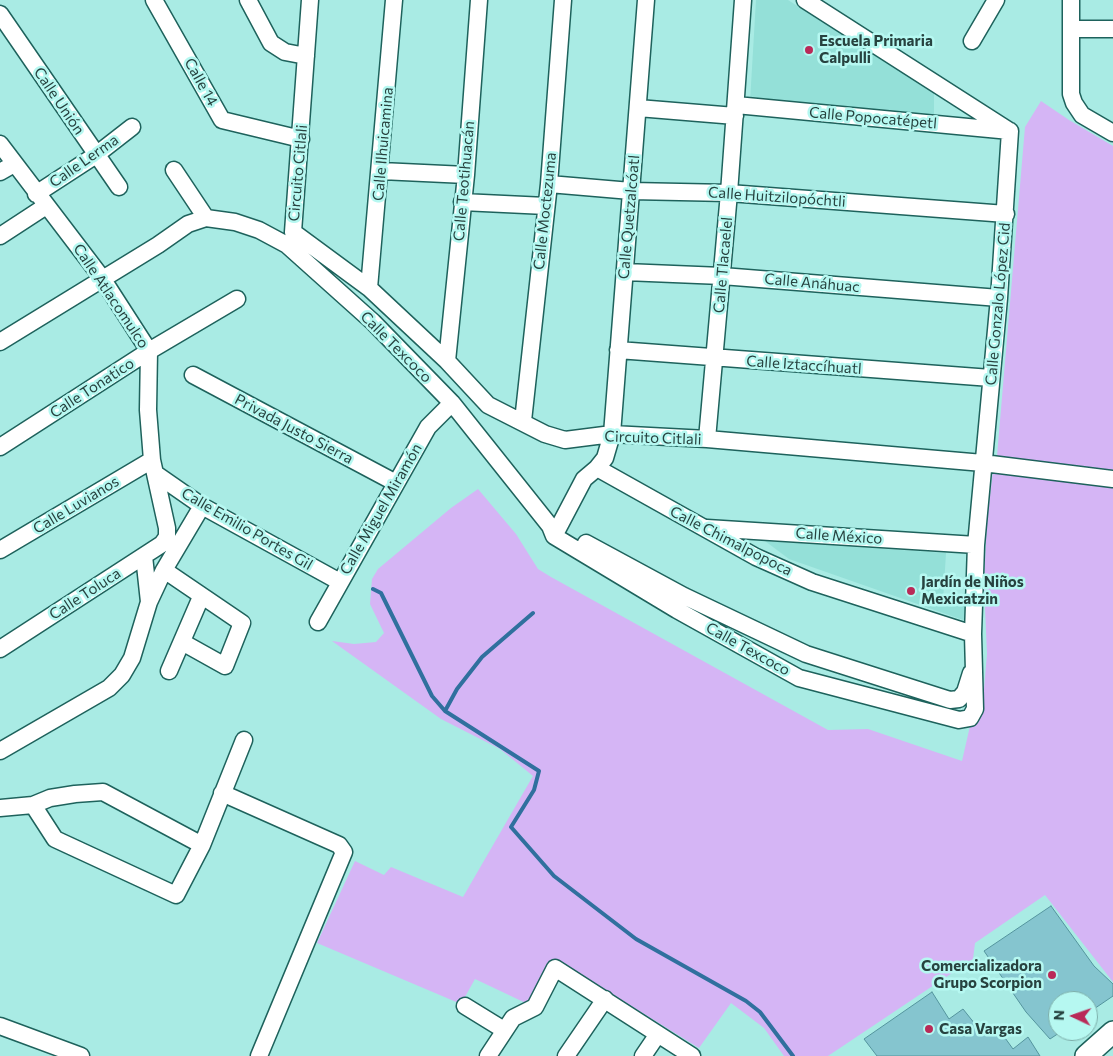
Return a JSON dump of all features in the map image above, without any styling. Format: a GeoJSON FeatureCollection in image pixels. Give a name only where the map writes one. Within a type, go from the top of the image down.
{"type":"FeatureCollection","features":[{"type":"Feature","properties":{"kind":"main road"},"geometry":{"type":"LineString","coordinates":[[1086,1056],[1113,1032]]}},
{"type":"Feature","properties":{"kind":"street","name":"Calle 14"},"geometry":{"type":"LineString","coordinates":[[154,0],[222,120],[301,139]]}},
{"type":"Feature","properties":{"kind":"street"},"geometry":{"type":"LineString","coordinates":[[248,0],[271,43],[285,52],[306,56]]}},
{"type":"Feature","properties":{"kind":"street","name":"Circuito Citlali"},"geometry":{"type":"LineString","coordinates":[[310,0],[293,232],[369,288],[447,361],[488,405],[545,434],[565,440],[612,434],[707,439],[983,463],[1113,479]]}},
{"type":"Feature","properties":{"kind":"street","name":"Calle Ilhuicamina"},"geometry":{"type":"LineString","coordinates":[[369,288],[381,171],[394,0]]}},
{"type":"Feature","properties":{"kind":"street","name":"Calle Teotihuacán"},"geometry":{"type":"LineString","coordinates":[[447,361],[466,176],[479,0]]}},
{"type":"Feature","properties":{"kind":"street","name":"Calle Moctezuma"},"geometry":{"type":"LineString","coordinates":[[522,421],[549,184],[563,0]]}},
{"type":"Feature","properties":{"kind":"street","name":"Calle Quetzalcóatl"},"geometry":{"type":"LineString","coordinates":[[597,468],[605,458],[612,434],[646,0]]}},
{"type":"Feature","properties":{"kind":"street","name":"Calle Tlacaelel"},"geometry":{"type":"LineString","coordinates":[[707,439],[729,193],[743,0]]}},
{"type":"Feature","properties":{"kind":"street"},"geometry":{"type":"LineString","coordinates":[[805,0],[1010,131]]}},
{"type":"Feature","properties":{"kind":"street"},"geometry":{"type":"LineString","coordinates":[[972,41],[996,0]]}},
{"type":"Feature","properties":{"kind":"street"},"geometry":{"type":"LineString","coordinates":[[1071,0],[1071,94],[1082,116],[1113,134]]}},
{"type":"Feature","properties":{"kind":"street","name":"Calle Unión"},"geometry":{"type":"LineString","coordinates":[[0,14],[119,187]]}},
{"type":"Feature","properties":{"kind":"street"},"geometry":{"type":"LineString","coordinates":[[1072,29],[1113,29]]}},
{"type":"Feature","properties":{"kind":"street","name":"Calle Popocatépetl"},"geometry":{"type":"LineString","coordinates":[[638,108],[735,111],[1010,131]]}},
{"type":"Feature","properties":{"kind":"street","name":"Calle Lerma"},"geometry":{"type":"LineString","coordinates":[[0,236],[41,200],[132,127]]}},
{"type":"Feature","properties":{"kind":"street","name":"Calle Gonzalo López Cid"},"geometry":{"type":"LineString","coordinates":[[970,718],[975,709],[973,634],[976,545],[1006,214],[1010,131]]}},
{"type":"Feature","properties":{"kind":"street","name":"Calle Atlacomulco"},"geometry":{"type":"LineString","coordinates":[[0,144],[7,168],[41,200],[102,278],[149,351],[148,410],[154,467],[167,537]]}},
{"type":"Feature","properties":{"kind":"street"},"geometry":{"type":"LineString","coordinates":[[0,342],[158,245],[188,224],[206,218],[174,170]]}},
{"type":"Feature","properties":{"kind":"street"},"geometry":{"type":"LineString","coordinates":[[381,171],[466,176]]}},
{"type":"Feature","properties":{"kind":"street","name":"Calle Huitzilopóchtli"},"geometry":{"type":"LineString","coordinates":[[549,184],[631,191],[729,193],[1006,214]]}},
{"type":"Feature","properties":{"kind":"street"},"geometry":{"type":"LineString","coordinates":[[462,202],[546,206]]}},
{"type":"Feature","properties":{"kind":"street","name":"Calle Texcoco"},"geometry":{"type":"LineString","coordinates":[[206,218],[235,222],[259,230],[287,245],[373,322],[452,403],[554,530],[677,610],[800,678],[959,720],[970,718]]}},
{"type":"Feature","properties":{"kind":"street","name":"Calle Anáhuac"},"geometry":{"type":"LineString","coordinates":[[625,272],[722,276],[999,298]]}},
{"type":"Feature","properties":{"kind":"street","name":"Calle Tonatico"},"geometry":{"type":"LineString","coordinates":[[0,447],[149,351],[237,299]]}},
{"type":"Feature","properties":{"kind":"street","name":"Calle Iztaccíhuatl"},"geometry":{"type":"LineString","coordinates":[[618,350],[991,378]]}},
{"type":"Feature","properties":{"kind":"street","name":"Privada Justo Sierra"},"geometry":{"type":"LineString","coordinates":[[193,375],[396,483]]}},
{"type":"Feature","properties":{"kind":"street","name":"Calle Miguel Miramón"},"geometry":{"type":"LineString","coordinates":[[318,622],[428,427],[452,403]]}},
{"type":"Feature","properties":{"kind":"street","name":"Calle Emilio Portes Gil"},"geometry":{"type":"LineString","coordinates":[[154,467],[202,506],[340,582]]}},
{"type":"Feature","properties":{"kind":"street","name":"Calle Luvianos"},"geometry":{"type":"LineString","coordinates":[[0,550],[154,467]]}},
{"type":"Feature","properties":{"kind":"street"},"geometry":{"type":"LineString","coordinates":[[554,530],[584,479],[597,468]]}},
{"type":"Feature","properties":{"kind":"street","name":"Calle Chimalpopoca"},"geometry":{"type":"LineString","coordinates":[[597,468],[756,557],[812,582],[973,634]]}},
{"type":"Feature","properties":{"kind":"street"},"geometry":{"type":"LineString","coordinates":[[0,751],[109,688],[122,675],[132,658],[149,602],[164,570],[202,506]]}},
{"type":"Feature","properties":{"kind":"street","name":"Calle México"},"geometry":{"type":"LineString","coordinates":[[702,527],[976,545]]}},
{"type":"Feature","properties":{"kind":"street","name":"Calle Texcoco"},"geometry":{"type":"LineString","coordinates":[[554,530],[684,596],[806,654],[950,700],[959,699],[965,692],[975,662]]}},
{"type":"Feature","properties":{"kind":"street","name":"Calle Toluca"},"geometry":{"type":"LineString","coordinates":[[0,649],[162,544],[167,537]]}},
{"type":"Feature","properties":{"kind":"street"},"geometry":{"type":"LineString","coordinates":[[144,556],[149,602]]}},
{"type":"Feature","properties":{"kind":"street"},"geometry":{"type":"LineString","coordinates":[[164,570],[201,597],[242,623],[225,666],[182,642]]}},
{"type":"Feature","properties":{"kind":"street"},"geometry":{"type":"LineString","coordinates":[[169,671],[201,597]]}},
{"type":"Feature","properties":{"kind":"street"},"geometry":{"type":"LineString","coordinates":[[33,805],[54,839],[176,895],[202,845],[244,740]]}},
{"type":"Feature","properties":{"kind":"street"},"geometry":{"type":"LineString","coordinates":[[0,808],[33,805],[50,798],[102,792],[202,845]]}},
{"type":"Feature","properties":{"kind":"street"},"geometry":{"type":"LineString","coordinates":[[222,793],[343,848],[344,856],[259,1056]]}},
{"type":"Feature","properties":{"kind":"street"},"geometry":{"type":"LineString","coordinates":[[488,1056],[512,1018],[535,1007],[555,968],[692,1056]]}},
{"type":"Feature","properties":{"kind":"street"},"geometry":{"type":"LineString","coordinates":[[566,1056],[604,999]]}},
{"type":"Feature","properties":{"kind":"street"},"geometry":{"type":"LineString","coordinates":[[465,1006],[504,1030]]}},
{"type":"Feature","properties":{"kind":"street"},"geometry":{"type":"LineString","coordinates":[[0,1026],[81,1056]]}},
{"type":"Feature","properties":{"kind":"street"},"geometry":{"type":"LineString","coordinates":[[643,1056],[658,1034]]}},
{"type":"Feature","properties":{"kind":"shaded area","name":"Escuela Primaria Calpulli"},"geometry":{"type":"Polygon","coordinates":[[[756,0],[788,0],[934,93],[934,121],[750,102],[756,0]]]}},
{"type":"Feature","properties":{"kind":"shaded area"},"geometry":{"type":"Polygon","coordinates":[[[1041,101],[1113,146],[1113,470],[997,456],[1025,127],[1041,101]]]}},
{"type":"Feature","properties":{"kind":"shaded area"},"geometry":{"type":"Polygon","coordinates":[[[993,471],[1113,486],[1113,982],[1045,895],[975,943],[973,959],[828,1056],[784,1056],[764,1028],[731,1003],[699,1048],[557,960],[532,1006],[475,979],[461,1004],[317,943],[355,861],[384,875],[391,867],[463,897],[533,776],[500,749],[441,719],[332,641],[354,644],[376,642],[384,633],[370,604],[372,579],[378,569],[451,508],[478,489],[516,534],[538,569],[551,577],[828,730],[868,729],[962,761],[970,726],[982,712],[987,654],[984,584],[987,520],[993,471]]]}},
{"type":"Feature","properties":{"kind":"shaded area","name":"Jardín de Niños Mexicatzin"},"geometry":{"type":"Polygon","coordinates":[[[765,541],[946,553],[943,601],[968,605],[966,621],[789,559],[765,541]]]}},
{"type":"Feature","properties":{"kind":"building","name":"Comercializadora Grupo Scorpion"},"geometry":{"type":"Polygon","coordinates":[[[1051,906],[1094,966],[1113,984],[1113,996],[1098,1006],[1098,991],[1048,991],[1048,1037],[1026,1012],[984,951],[1051,906]]]}},
{"type":"Feature","properties":{"kind":"building","name":"Casa Vargas"},"geometry":{"type":"Polygon","coordinates":[[[932,992],[949,1019],[963,1009],[983,1034],[995,1024],[1013,1049],[1028,1037],[1040,1056],[877,1056],[864,1039],[932,992]]]}},
{"type":"Feature","properties":{"kind":"waterway"},"geometry":{"type":"LineString","coordinates":[[373,589],[381,593],[432,696],[445,711],[539,771],[534,790],[511,827],[554,876],[636,939],[746,1001],[760,1012],[793,1056]]}},
{"type":"Feature","properties":{"kind":"waterway"},"geometry":{"type":"LineString","coordinates":[[445,711],[457,689],[482,657],[533,613]]}},
{"type":"Feature","properties":{"kind":"place","name":"Escuela Primaria Calpulli"},"geometry":{"type":"Point","coordinates":[809,50]}},
{"type":"Feature","properties":{"kind":"place","name":"Jardín de Niños Mexicatzin"},"geometry":{"type":"Point","coordinates":[911,591]}},
{"type":"Feature","properties":{"kind":"place","name":"Comercializadora Grupo Scorpion"},"geometry":{"type":"Point","coordinates":[1052,975]}},
{"type":"Feature","properties":{"kind":"place","name":"Casa Vargas"},"geometry":{"type":"Point","coordinates":[929,1029]}}]}
